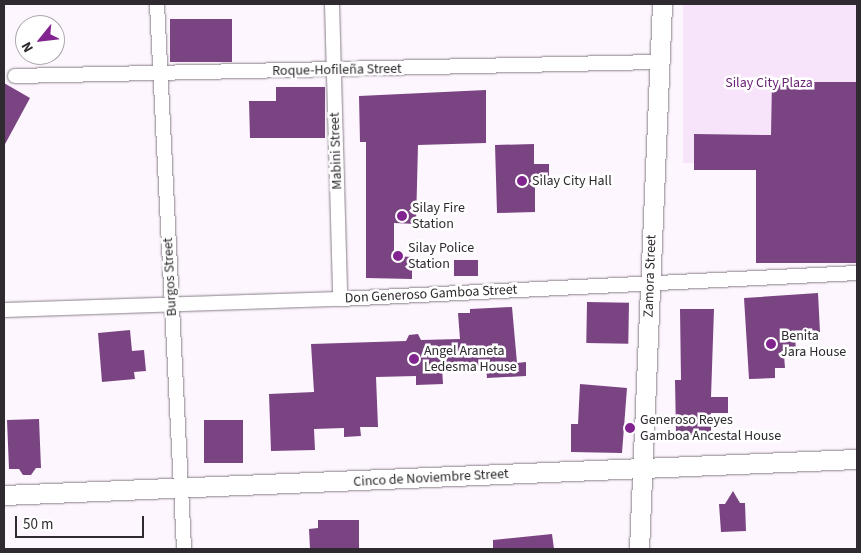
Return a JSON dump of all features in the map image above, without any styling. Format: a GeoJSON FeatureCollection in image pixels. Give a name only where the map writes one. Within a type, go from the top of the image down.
{"type":"FeatureCollection","features":[{"type":"Feature","properties":{"kind":"street","name":"Burgos Street"},"geometry":{"type":"LineString","coordinates":[[156,4],[184,549]]}},
{"type":"Feature","properties":{"kind":"street","name":"Mabini Street"},"geometry":{"type":"LineString","coordinates":[[332,4],[340,299]]}},
{"type":"Feature","properties":{"kind":"street","name":"Zamora Street"},"geometry":{"type":"LineString","coordinates":[[639,549],[662,4]]}},
{"type":"Feature","properties":{"kind":"street","name":"Roque-Hofileña Street"},"geometry":{"type":"LineString","coordinates":[[15,76],[659,62]]}},
{"type":"Feature","properties":{"kind":"street","name":"Don Generoso Gamboa Street"},"geometry":{"type":"LineString","coordinates":[[4,310],[340,299],[857,273]]}},
{"type":"Feature","properties":{"kind":"street","name":"Cinco de Noviembre Street"},"geometry":{"type":"LineString","coordinates":[[4,495],[181,490],[857,459]]}},
{"type":"Feature","properties":{"kind":"green space","name":"Silay City Plaza"},"geometry":{"type":"Polygon","coordinates":[[[683,4],[857,4],[857,163],[683,163],[683,4]]]}},
{"type":"Feature","properties":{"kind":"building"},"geometry":{"type":"Polygon","coordinates":[[[170,19],[232,19],[232,62],[170,62],[170,19]]]}},
{"type":"Feature","properties":{"kind":"building"},"geometry":{"type":"Polygon","coordinates":[[[772,82],[857,82],[857,263],[756,263],[756,170],[694,170],[694,134],[771,135],[772,82]]]}},
{"type":"Feature","properties":{"kind":"building"},"geometry":{"type":"Polygon","coordinates":[[[4,83],[30,98],[4,146],[4,83]]]}},
{"type":"Feature","properties":{"kind":"building"},"geometry":{"type":"Polygon","coordinates":[[[276,87],[325,87],[325,138],[250,138],[249,101],[276,101],[276,87]]]}},
{"type":"Feature","properties":{"kind":"building"},"geometry":{"type":"Polygon","coordinates":[[[486,90],[486,143],[418,145],[416,224],[394,223],[394,256],[412,257],[412,279],[366,278],[366,142],[360,142],[359,96],[486,90]]]}},
{"type":"Feature","properties":{"kind":"building","name":"Silay City Hall"},"geometry":{"type":"Polygon","coordinates":[[[534,144],[534,164],[549,164],[549,187],[535,187],[535,212],[497,213],[495,145],[534,144]]]}},
{"type":"Feature","properties":{"kind":"building"},"geometry":{"type":"Polygon","coordinates":[[[454,260],[478,260],[478,276],[454,276],[454,260]]]}},
{"type":"Feature","properties":{"kind":"building","name":"Benita Jara House"},"geometry":{"type":"Polygon","coordinates":[[[818,293],[820,332],[795,333],[796,354],[784,355],[785,368],[775,368],[775,378],[749,379],[744,298],[818,293]]]}},
{"type":"Feature","properties":{"kind":"building"},"geometry":{"type":"Polygon","coordinates":[[[587,302],[629,303],[628,344],[586,343],[587,302]]]}},
{"type":"Feature","properties":{"kind":"building"},"geometry":{"type":"Polygon","coordinates":[[[512,307],[517,363],[526,362],[526,376],[487,378],[486,366],[442,367],[443,384],[416,385],[416,376],[376,377],[378,427],[360,427],[361,436],[344,437],[344,428],[314,429],[315,450],[271,451],[269,394],[314,392],[311,344],[406,341],[409,335],[418,334],[421,340],[460,339],[458,313],[470,313],[470,309],[512,307]]]}},
{"type":"Feature","properties":{"kind":"building"},"geometry":{"type":"Polygon","coordinates":[[[680,309],[714,309],[711,397],[728,397],[728,413],[711,413],[711,435],[676,435],[675,380],[681,380],[680,309]]]}},
{"type":"Feature","properties":{"kind":"building"},"geometry":{"type":"Polygon","coordinates":[[[130,330],[132,351],[144,350],[146,371],[134,372],[135,379],[102,382],[98,333],[130,330]]]}},
{"type":"Feature","properties":{"kind":"building"},"geometry":{"type":"Polygon","coordinates":[[[580,384],[627,388],[622,453],[571,452],[571,424],[578,424],[580,384]]]}},
{"type":"Feature","properties":{"kind":"building"},"geometry":{"type":"Polygon","coordinates":[[[39,419],[41,468],[36,468],[31,475],[23,475],[19,469],[9,469],[7,420],[39,419]]]}},
{"type":"Feature","properties":{"kind":"building"},"geometry":{"type":"Polygon","coordinates":[[[204,420],[243,420],[243,463],[204,463],[204,420]]]}},
{"type":"Feature","properties":{"kind":"building"},"geometry":{"type":"Polygon","coordinates":[[[733,491],[740,503],[745,503],[746,531],[721,532],[719,504],[725,504],[733,491]]]}},
{"type":"Feature","properties":{"kind":"building"},"geometry":{"type":"Polygon","coordinates":[[[318,520],[359,520],[359,549],[310,549],[309,529],[318,528],[318,520]]]}},
{"type":"Feature","properties":{"kind":"building"},"geometry":{"type":"Polygon","coordinates":[[[552,534],[554,549],[493,549],[493,540],[552,534]]]}},
{"type":"Feature","properties":{"kind":"place","name":"Silay City Hall"},"geometry":{"type":"Point","coordinates":[522,181]}},
{"type":"Feature","properties":{"kind":"place","name":"Silay Fire Station"},"geometry":{"type":"Point","coordinates":[402,216]}},
{"type":"Feature","properties":{"kind":"place","name":"Silay Police Station"},"geometry":{"type":"Point","coordinates":[398,256]}},
{"type":"Feature","properties":{"kind":"place","name":"Benita Jara House"},"geometry":{"type":"Point","coordinates":[771,344]}},
{"type":"Feature","properties":{"kind":"place","name":"Angel Araneta Ledesma House"},"geometry":{"type":"Point","coordinates":[414,359]}},
{"type":"Feature","properties":{"kind":"place","name":"Generoso Reyes Gamboa Ancestal House"},"geometry":{"type":"Point","coordinates":[630,428]}}]}
